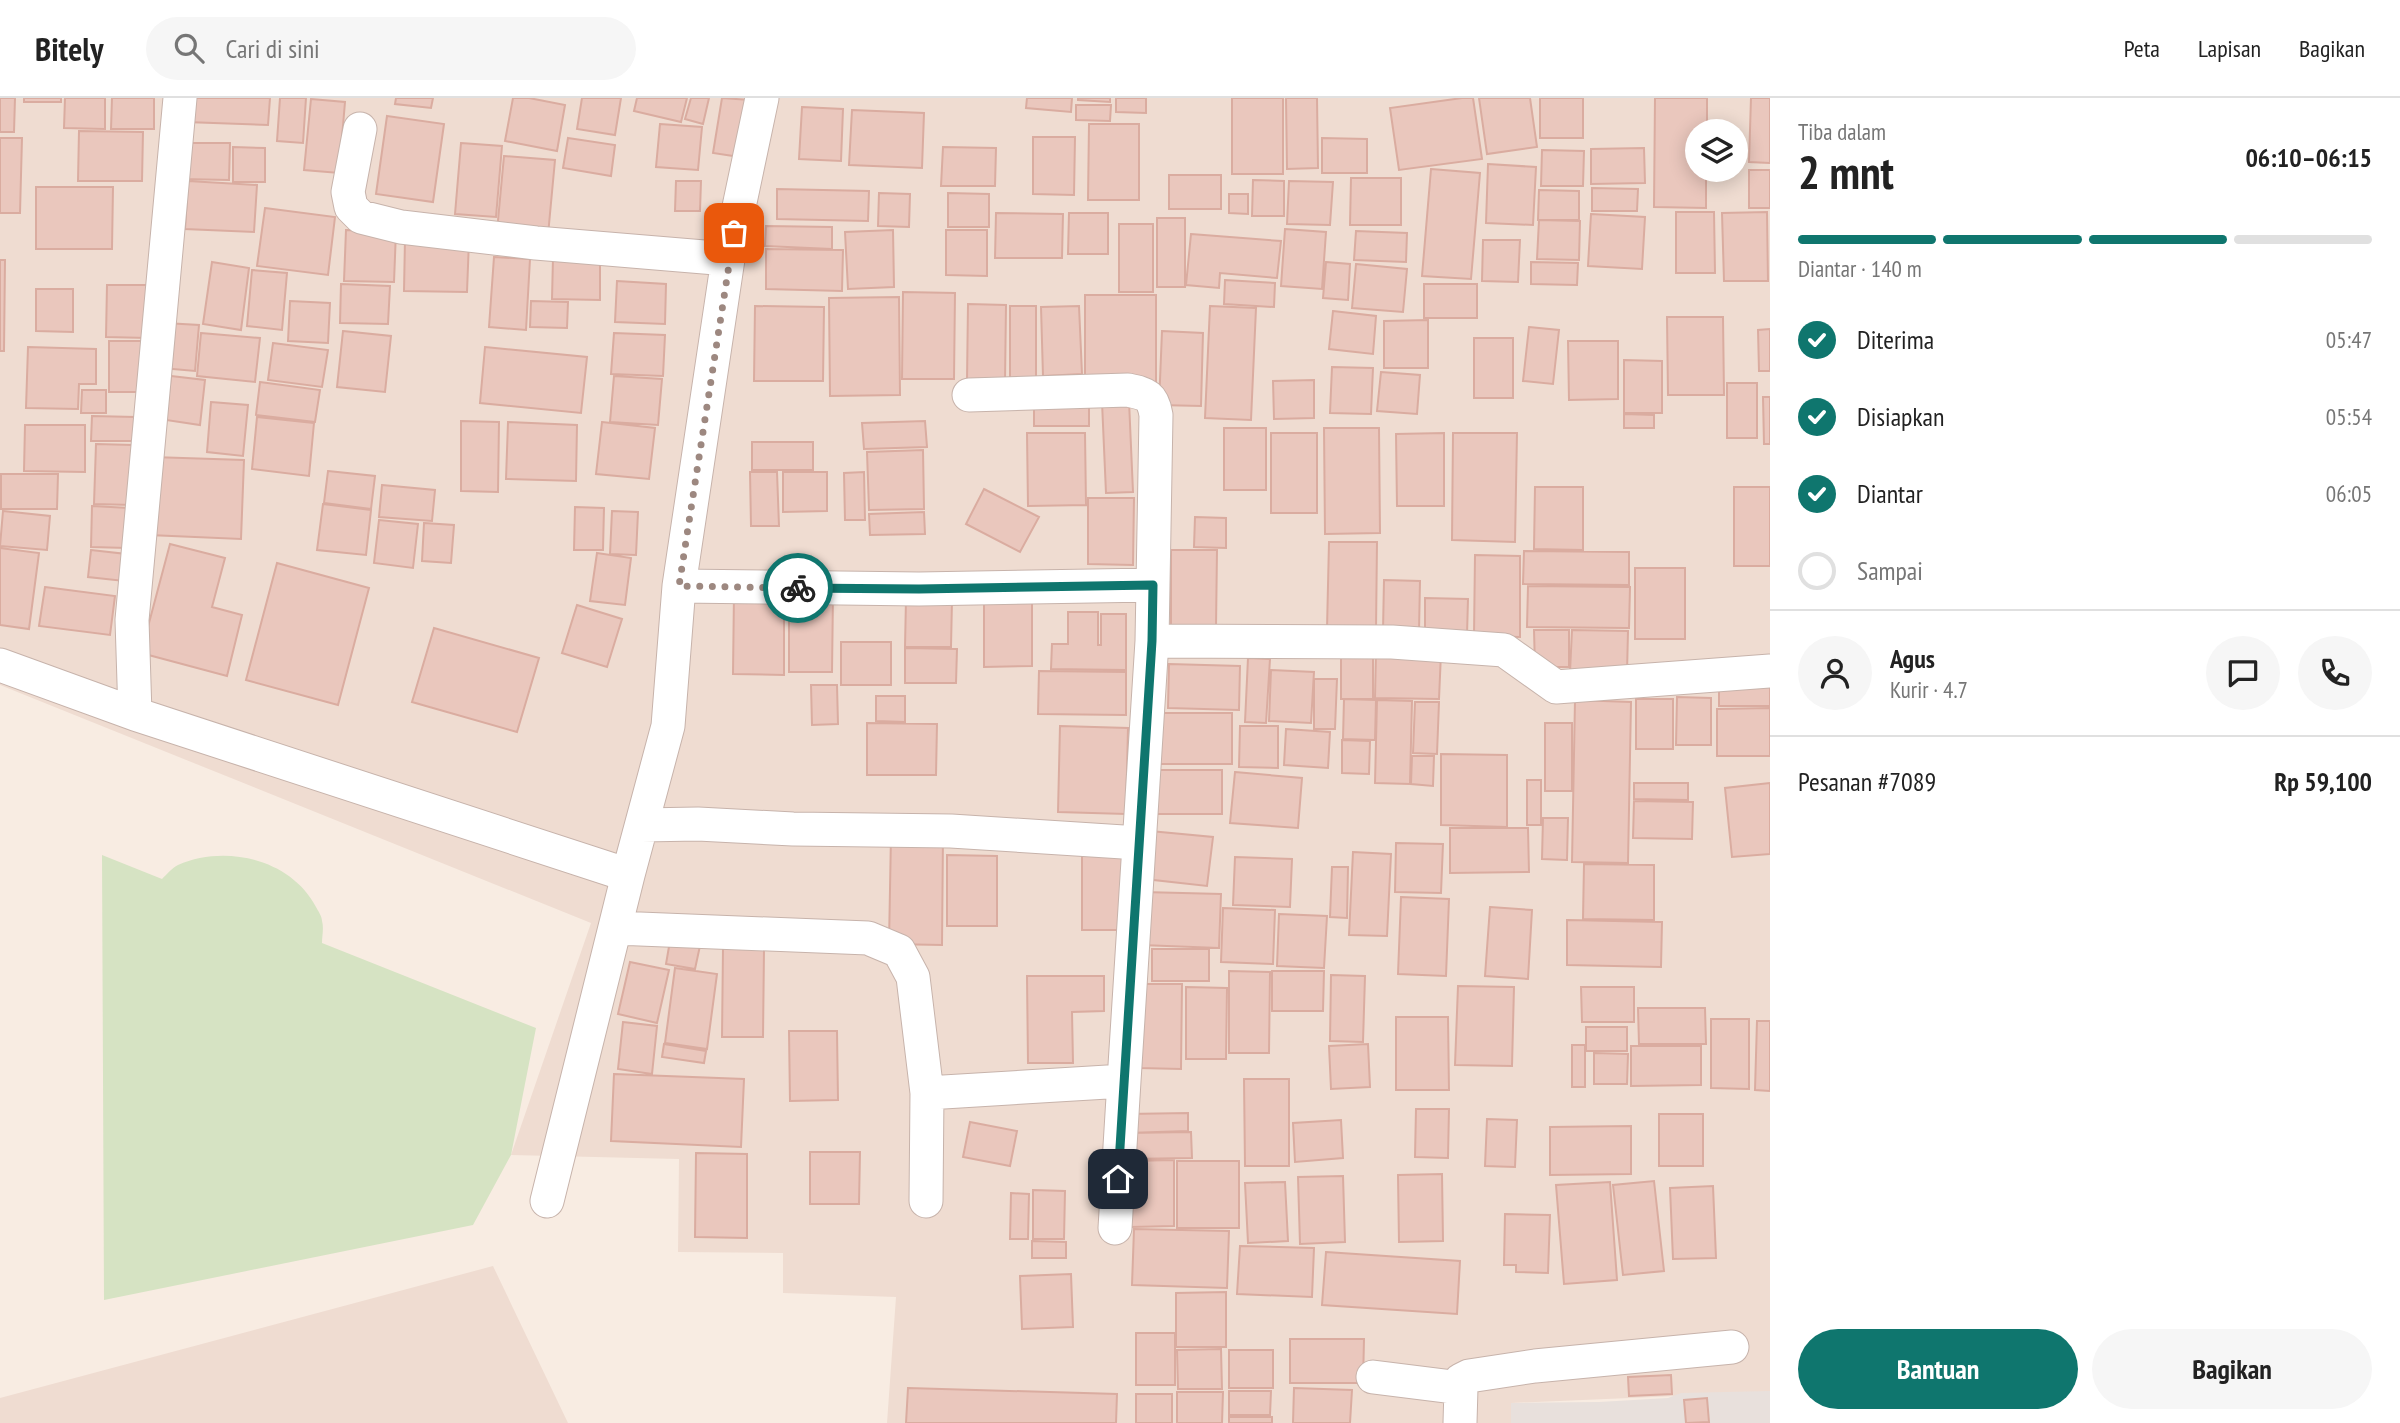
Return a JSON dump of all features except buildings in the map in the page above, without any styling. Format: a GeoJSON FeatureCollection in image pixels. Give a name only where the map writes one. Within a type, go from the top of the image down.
{"type":"FeatureCollection","features":[{"type":"Feature","properties":{"kind":"street"},"geometry":{"type":"LineString","coordinates":[[135,714],[132,620],[180,98]]}},
{"type":"Feature","properties":{"kind":"street"},"geometry":{"type":"LineString","coordinates":[[547,1201],[668,726],[679,586],[728,260],[762,98]]}},
{"type":"Feature","properties":{"kind":"street"},"geometry":{"type":"LineString","coordinates":[[360,129],[348,192],[351,207],[360,217],[401,227],[536,243],[728,260]]}},
{"type":"Feature","properties":{"kind":"street"},"geometry":{"type":"LineString","coordinates":[[969,395],[1128,390],[1144,393],[1154,403],[1156,415],[1152,641],[1115,1228]]}},
{"type":"Feature","properties":{"kind":"street"},"geometry":{"type":"LineString","coordinates":[[679,586],[919,589],[1153,585]]}},
{"type":"Feature","properties":{"kind":"street"},"geometry":{"type":"LineString","coordinates":[[1152,641],[1392,642],[1504,650],[1556,687],[1770,671]]}},
{"type":"Feature","properties":{"kind":"street"},"geometry":{"type":"LineString","coordinates":[[0,665],[135,714],[628,876]]}},
{"type":"Feature","properties":{"kind":"street"},"geometry":{"type":"LineString","coordinates":[[642,825],[951,831],[1139,843]]}},
{"type":"Feature","properties":{"kind":"street"},"geometry":{"type":"LineString","coordinates":[[615,928],[868,938],[899,951],[913,977],[927,1093],[926,1201]]}},
{"type":"Feature","properties":{"kind":"street"},"geometry":{"type":"LineString","coordinates":[[927,1093],[1124,1081]]}},
{"type":"Feature","properties":{"kind":"street"},"geometry":{"type":"LineString","coordinates":[[1460,1423],[1461,1380],[1469,1376],[1522,1368],[1732,1347]]}},
{"type":"Feature","properties":{"kind":"street"},"geometry":{"type":"LineString","coordinates":[[1373,1377],[1461,1388]]}},
{"type":"Feature","properties":{"kind":"shaded area"},"geometry":{"type":"Polygon","coordinates":[[[0,98],[1770,98],[1770,1392],[1511,1403],[1511,1423],[887,1423],[896,1297],[783,1293],[783,1253],[678,1252],[679,1159],[511,1155],[591,923],[0,685],[0,98]]]}},
{"type":"Feature","properties":{"kind":"shaded area"},"geometry":{"type":"Polygon","coordinates":[[[493,1266],[568,1423],[0,1423],[0,1398],[493,1266]]]}},
{"type":"Feature","properties":{"kind":"shaded area"},"geometry":{"type":"Polygon","coordinates":[[[1770,1391],[1770,1423],[1511,1423],[1511,1403],[1599,1402],[1668,1398],[1681,1393],[1770,1391]]]}},
{"type":"Feature","properties":{"kind":"green space"},"geometry":{"type":"Polygon","coordinates":[[[102,855],[162,879],[178,865],[216,856],[236,856],[274,867],[305,891],[316,907],[322,919],[322,943],[536,1028],[511,1155],[473,1225],[104,1300],[102,855]]]}},
{"type":"Feature","properties":{"kind":"way so far"},"geometry":{"type":"LineString","coordinates":[[734,233],[679,586],[798,588]]}},
{"type":"Feature","properties":{"kind":"route"},"geometry":{"type":"LineString","coordinates":[[798,588],[1153,585],[1152,641],[1118,1179]]}}]}
